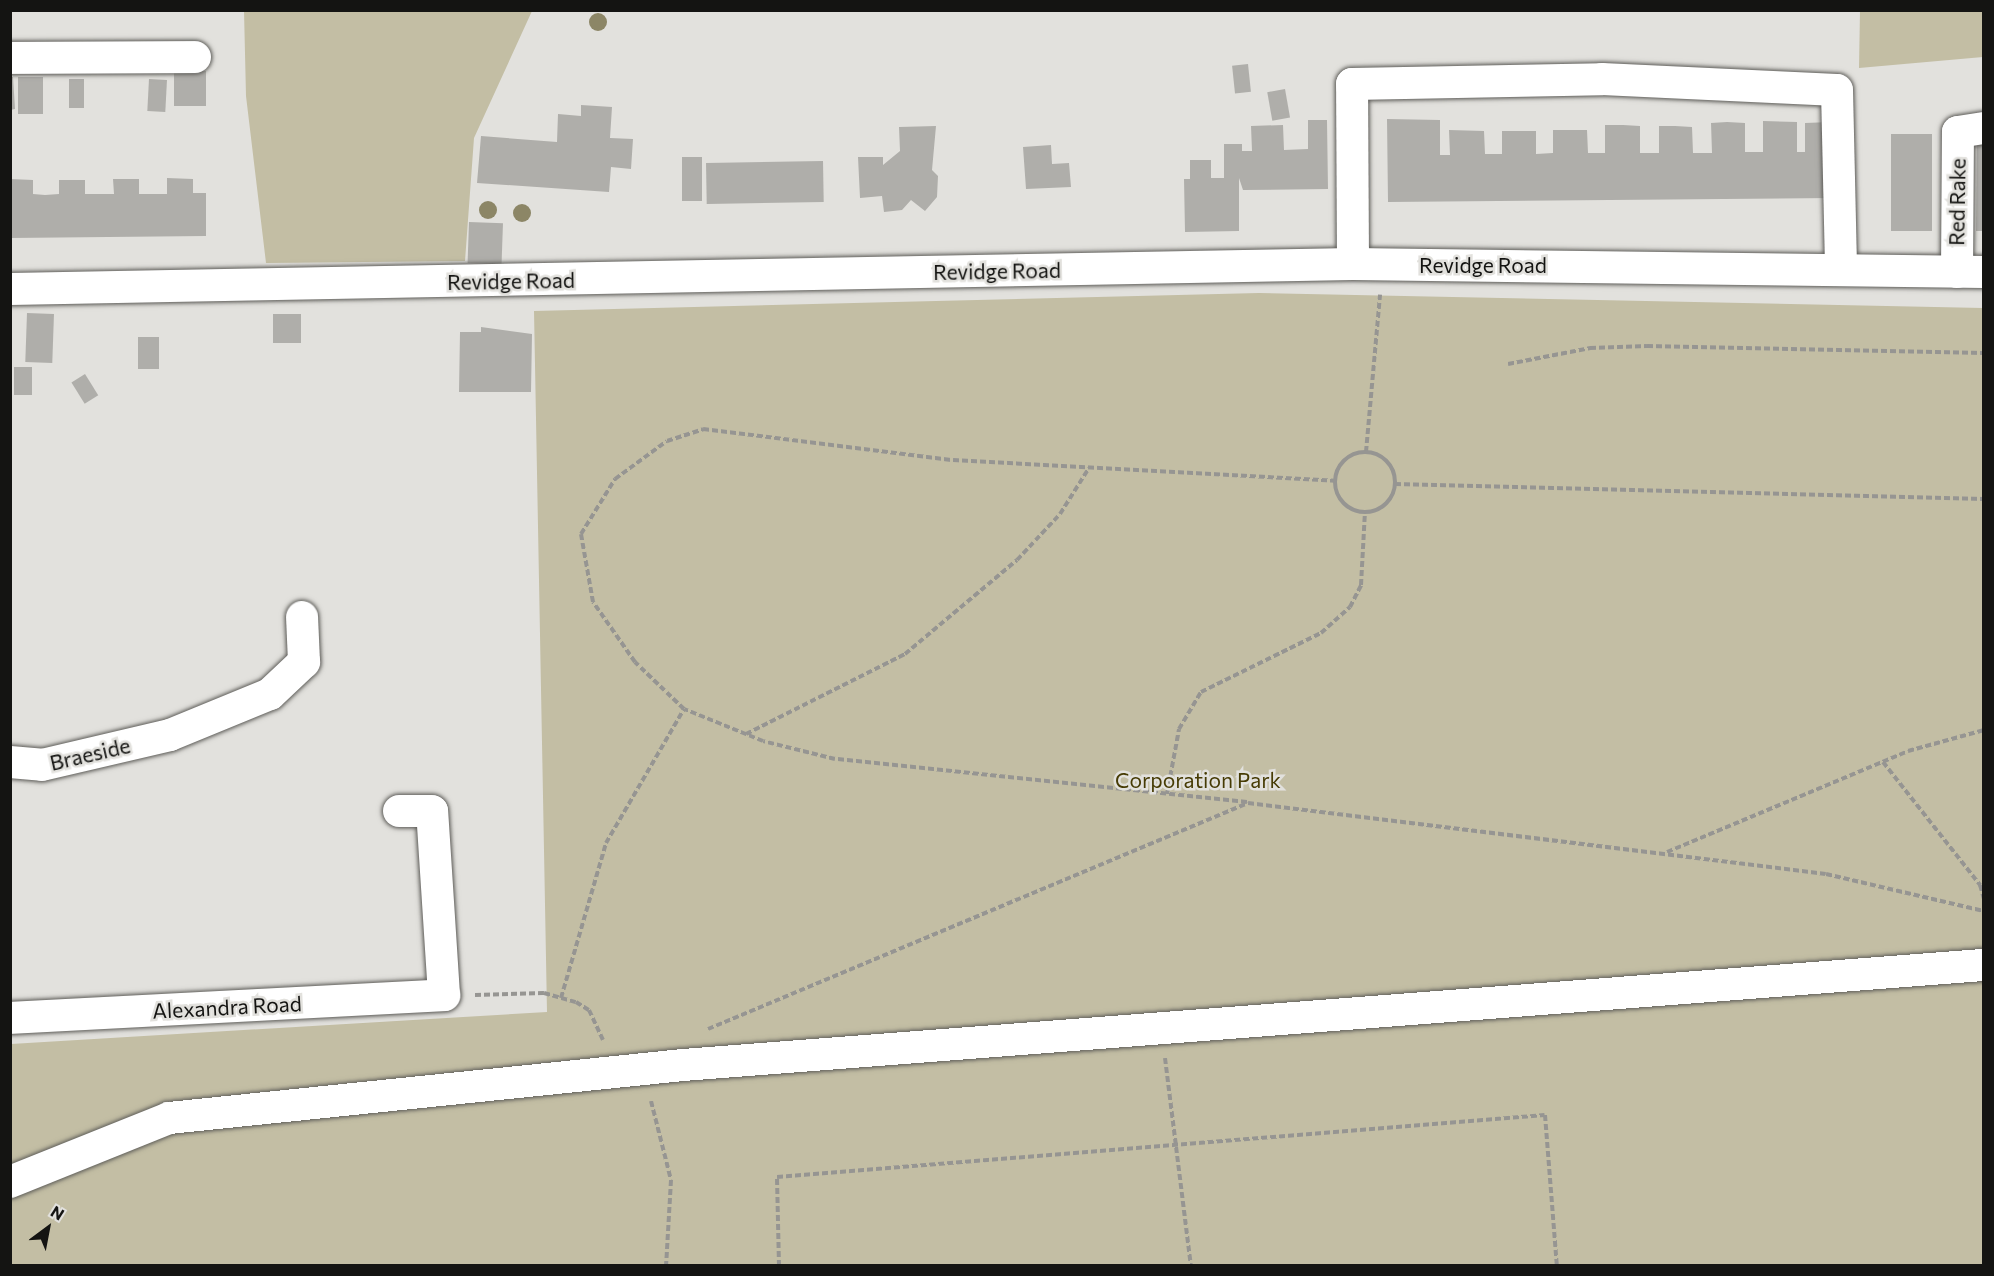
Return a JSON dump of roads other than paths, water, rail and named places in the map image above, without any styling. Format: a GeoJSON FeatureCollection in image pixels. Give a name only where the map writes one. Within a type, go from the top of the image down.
{"type":"FeatureCollection","features":[{"type":"Feature","properties":{"kind":"street"},"geometry":{"type":"LineString","coordinates":[[10,58],[195,57]]}},
{"type":"Feature","properties":{"kind":"street"},"geometry":{"type":"LineString","coordinates":[[1368,264],[1352,84],[1446,78],[1837,90],[1841,268]]}},
{"type":"Feature","properties":{"kind":"street","name":"Red Rake"},"geometry":{"type":"LineString","coordinates":[[1970,272],[1971,130]]}},
{"type":"Feature","properties":{"kind":"street","name":"Revidge Road"},"geometry":{"type":"LineString","coordinates":[[10,290],[1368,264],[1841,268],[1970,272]]}},
{"type":"Feature","properties":{"kind":"street","name":"Braeside"},"geometry":{"type":"LineString","coordinates":[[10,762],[42,765],[170,735],[270,694],[298,673],[307,650],[302,617]]}},
{"type":"Feature","properties":{"kind":"street","name":"Alexandra Road"},"geometry":{"type":"LineString","coordinates":[[10,1018],[444,995],[432,811],[399,811]]}},
{"type":"Feature","properties":{"kind":"street"},"geometry":{"type":"LineString","coordinates":[[10,1182],[170,1118],[642,1068],[1161,1031],[1503,998],[1983,965]]}},
{"type":"Feature","properties":{"kind":"park label","name":"Corporation Park"},"geometry":{"type":"Point","coordinates":[1198,780]}}]}
